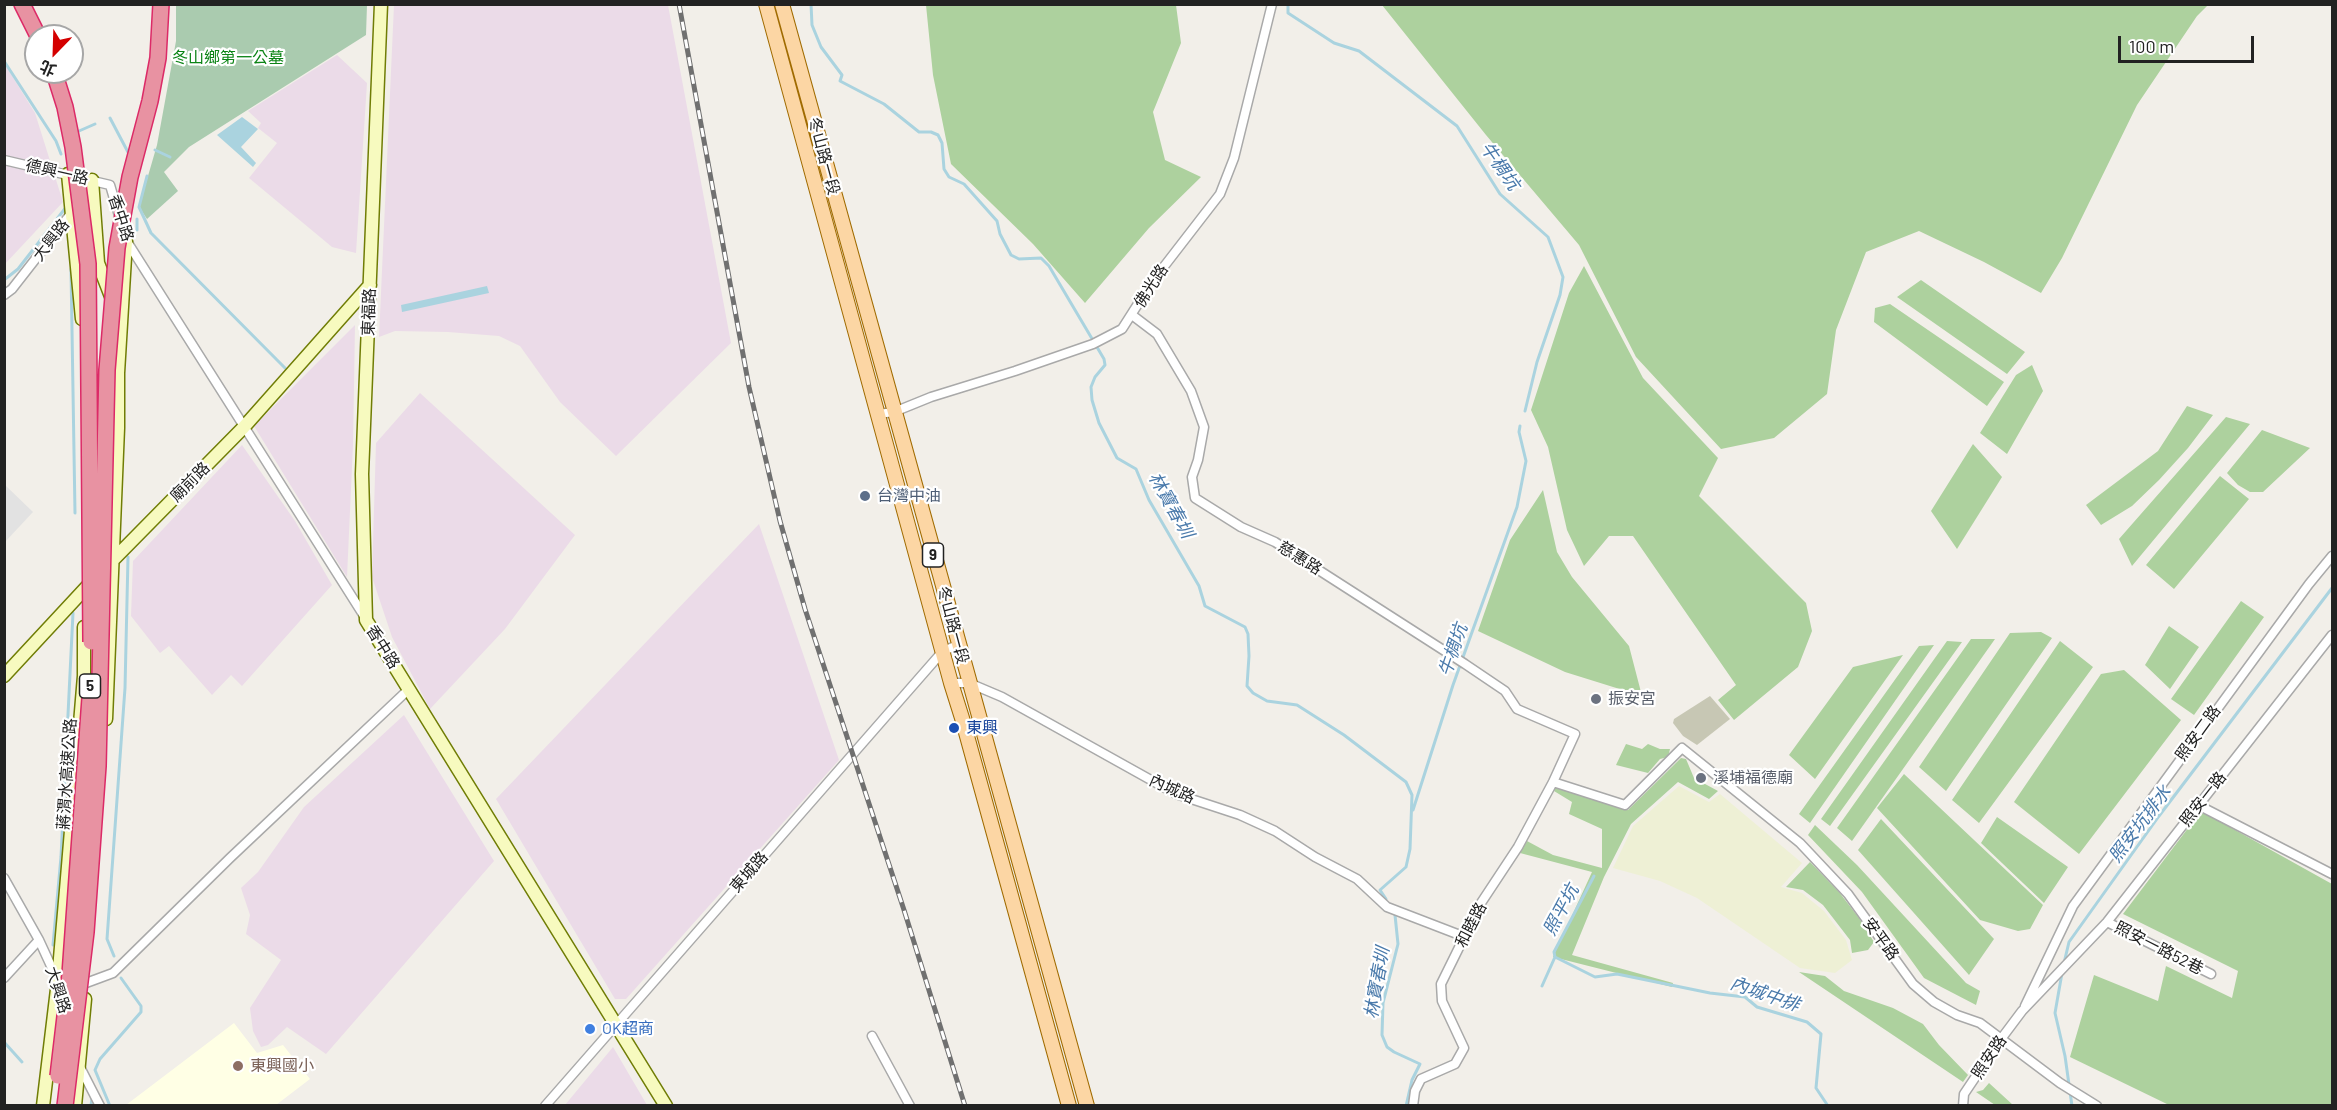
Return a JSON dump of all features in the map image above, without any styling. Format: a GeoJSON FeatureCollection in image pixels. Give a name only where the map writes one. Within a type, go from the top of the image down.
{"type":"FeatureCollection","features":[{"type":"Feature","properties":{"kind":"highway"},"geometry":{"type":"LineString","coordinates":[[22,4],[32,24]]}},
{"type":"Feature","properties":{"kind":"highway","name":"蔣渭水高速公路"},"geometry":{"type":"LineString","coordinates":[[64,1106],[86,932],[98,766],[107,370],[117,248],[130,177],[150,101],[158,58],[161,4]]}},
{"type":"Feature","properties":{"kind":"highway","name":"蔣渭水高速公路"},"geometry":{"type":"LineString","coordinates":[[54,1106],[70,974],[92,670],[88,264],[73,147],[58,84]]}},
{"type":"Feature","properties":{"kind":"main road","name":"東福路"},"geometry":{"type":"LineString","coordinates":[[366,620],[362,474],[381,4]]}},
{"type":"Feature","properties":{"kind":"main road","name":"冬山路一段"},"geometry":{"type":"LineString","coordinates":[[766,4],[1069,1105]]}},
{"type":"Feature","properties":{"kind":"main road","name":"冬山路一段"},"geometry":{"type":"LineString","coordinates":[[782,4],[1086,1103]]}},
{"type":"Feature","properties":{"kind":"main road"},"geometry":{"type":"LineString","coordinates":[[43,1106],[58,981],[84,675],[83,591],[88,421],[85,346],[68,174]]}},
{"type":"Feature","properties":{"kind":"main road"},"geometry":{"type":"LineString","coordinates":[[92,180],[98,263],[120,320]]}},
{"type":"Feature","properties":{"kind":"main road"},"geometry":{"type":"LineString","coordinates":[[75,1106],[94,895],[109,667],[120,320],[126,241]]}},
{"type":"Feature","properties":{"kind":"main road","name":"廟前路"},"geometry":{"type":"LineString","coordinates":[[4,676],[83,591],[243,428],[370,285]]}},
{"type":"Feature","properties":{"kind":"main road","name":"香中路"},"geometry":{"type":"LineString","coordinates":[[366,620],[666,1106]]}},
{"type":"Feature","properties":{"kind":"main road"},"geometry":{"type":"LineString","coordinates":[[66,890],[74,882],[81,880],[87,884],[94,895]]}},
{"type":"Feature","properties":{"kind":"main road"},"geometry":{"type":"LineString","coordinates":[[1069,1105],[1086,1103]]}},
{"type":"Feature","properties":{"kind":"street","name":"佛光路"},"geometry":{"type":"LineString","coordinates":[[878,414],[894,412],[931,397],[1015,371],[1094,343],[1122,329],[1186,235],[1220,194],[1234,158],[1272,4]]}},
{"type":"Feature","properties":{"kind":"street","name":"德興一路"},"geometry":{"type":"LineString","coordinates":[[4,160],[110,185]]}},
{"type":"Feature","properties":{"kind":"street","name":"大興路"},"geometry":{"type":"LineString","coordinates":[[4,295],[12,289],[72,212],[92,180]]}},
{"type":"Feature","properties":{"kind":"street","name":"香中路"},"geometry":{"type":"LineString","coordinates":[[110,185],[126,241],[366,620]]}},
{"type":"Feature","properties":{"kind":"street","name":"慈惠路"},"geometry":{"type":"LineString","coordinates":[[1132,315],[1157,334],[1191,391],[1204,427],[1198,460],[1192,477],[1195,498],[1241,527],[1275,542],[1462,662],[1505,691],[1516,709],[1575,734]]}},
{"type":"Feature","properties":{"kind":"street","name":"照安二路"},"geometry":{"type":"LineString","coordinates":[[2022,1011],[2073,906],[2309,584],[2332,556]]}},
{"type":"Feature","properties":{"kind":"street","name":"照安一路"},"geometry":{"type":"LineString","coordinates":[[2022,1011],[2107,922],[2332,635]]}},
{"type":"Feature","properties":{"kind":"street","name":"東城路"},"geometry":{"type":"LineString","coordinates":[[545,1106],[943,651],[958,645]]}},
{"type":"Feature","properties":{"kind":"street","name":"內城路"},"geometry":{"type":"LineString","coordinates":[[951,683],[969,683],[1002,698],[1176,794],[1240,815],[1275,831],[1315,857],[1357,879],[1387,908],[1465,937]]}},
{"type":"Feature","properties":{"kind":"street"},"geometry":{"type":"LineString","coordinates":[[86,983],[113,973],[230,858],[409,689]]}},
{"type":"Feature","properties":{"kind":"street","name":"和睦路"},"geometry":{"type":"LineString","coordinates":[[1413,1106],[1415,1090],[1421,1079],[1455,1064],[1464,1048],[1442,1001],[1441,984],[1481,903],[1518,848],[1575,734]]}},
{"type":"Feature","properties":{"kind":"street","name":"安平路"},"geometry":{"type":"LineString","coordinates":[[1553,782],[1625,805],[1682,748],[1800,843],[1848,894],[1913,984],[1934,1002],[1957,1015],[1980,1023],[2060,1083],[2097,1106]]}},
{"type":"Feature","properties":{"kind":"street"},"geometry":{"type":"LineString","coordinates":[[2198,804],[2332,874]]}},
{"type":"Feature","properties":{"kind":"street","name":"大興路"},"geometry":{"type":"LineString","coordinates":[[5,879],[39,940],[58,981],[79,1064],[100,1106]]}},
{"type":"Feature","properties":{"kind":"street","name":"照安一路52巷"},"geometry":{"type":"LineString","coordinates":[[2107,922],[2211,974]]}},
{"type":"Feature","properties":{"kind":"street"},"geometry":{"type":"LineString","coordinates":[[4,978],[39,940]]}},
{"type":"Feature","properties":{"kind":"street","name":"照安路"},"geometry":{"type":"LineString","coordinates":[[1963,1106],[1964,1094],[2022,1011]]}},
{"type":"Feature","properties":{"kind":"street"},"geometry":{"type":"LineString","coordinates":[[872,1036],[909,1106]]}},
{"type":"Feature","properties":{"kind":"shaded area"},"geometry":{"type":"Polygon","coordinates":[[[394,5],[668,5],[731,343],[616,456],[560,402],[520,346],[499,336],[448,332],[395,331],[379,337],[394,5]]]}},
{"type":"Feature","properties":{"kind":"shaded area"},"geometry":{"type":"Polygon","coordinates":[[[337,55],[367,83],[356,253],[332,247],[249,178],[277,143],[258,128],[261,123],[248,111],[337,55]]]}},
{"type":"Feature","properties":{"kind":"shaded area"},"geometry":{"type":"Polygon","coordinates":[[[4,63],[35,113],[63,202],[5,264],[4,63]]]}},
{"type":"Feature","properties":{"kind":"shaded area"},"geometry":{"type":"Polygon","coordinates":[[[355,325],[353,445],[347,577],[254,426],[355,325]]]}},
{"type":"Feature","properties":{"kind":"shaded area"},"geometry":{"type":"Polygon","coordinates":[[[420,393],[575,535],[505,629],[430,709],[392,637],[372,577],[376,443],[420,393]]]}},
{"type":"Feature","properties":{"kind":"shaded area"},"geometry":{"type":"Polygon","coordinates":[[[242,445],[295,521],[332,585],[242,686],[231,675],[212,695],[169,646],[160,653],[131,616],[133,561],[242,445]]]}},
{"type":"Feature","properties":{"kind":"shaded area"},"geometry":{"type":"Polygon","coordinates":[[[5,485],[33,512],[4,542],[5,485]]]}},
{"type":"Feature","properties":{"kind":"shaded area"},"geometry":{"type":"Polygon","coordinates":[[[759,524],[839,760],[626,999],[615,999],[496,799],[759,524]]]}},
{"type":"Feature","properties":{"kind":"shaded area"},"geometry":{"type":"Polygon","coordinates":[[[1710,696],[1730,719],[1697,745],[1683,736],[1673,723],[1674,719],[1710,696]]]}},
{"type":"Feature","properties":{"kind":"shaded area"},"geometry":{"type":"Polygon","coordinates":[[[404,715],[494,861],[326,1054],[287,1027],[268,1045],[261,1047],[253,1031],[250,1008],[281,960],[246,934],[250,915],[241,888],[258,872],[304,807],[404,715]]]}},
{"type":"Feature","properties":{"kind":"shaded area"},"geometry":{"type":"Polygon","coordinates":[[[1679,786],[1709,802],[1720,794],[1802,863],[1781,887],[1802,893],[1824,911],[1846,940],[1852,960],[1835,973],[1800,968],[1697,898],[1660,881],[1613,868],[1633,826],[1679,786]]]}},
{"type":"Feature","properties":{"kind":"shaded area","name":"東興國小"},"geometry":{"type":"Polygon","coordinates":[[[234,1023],[257,1053],[283,1045],[310,1079],[276,1105],[126,1105],[234,1023]]]}},
{"type":"Feature","properties":{"kind":"shaded area"},"geometry":{"type":"Polygon","coordinates":[[[613,1047],[647,1105],[565,1105],[613,1047]]]}},
{"type":"Feature","properties":{"kind":"green space","name":"冬山鄉第一公墓"},"geometry":{"type":"Polygon","coordinates":[[[176,5],[367,5],[366,35],[189,147],[164,172],[178,191],[147,219],[139,207],[157,145],[176,41],[176,5]]]}},
{"type":"Feature","properties":{"kind":"green space"},"geometry":{"type":"Polygon","coordinates":[[[926,5],[1176,5],[1181,43],[1153,112],[1165,160],[1201,177],[1149,228],[1085,303],[1033,244],[951,164],[933,75],[926,5]]]}},
{"type":"Feature","properties":{"kind":"green space"},"geometry":{"type":"Polygon","coordinates":[[[1382,5],[2208,5],[2197,16],[2137,105],[2062,258],[2041,293],[1984,262],[1919,231],[1866,252],[1836,330],[1827,394],[1774,438],[1721,449],[1636,357],[1579,245],[1486,135],[1382,5]]]}},
{"type":"Feature","properties":{"kind":"green space"},"geometry":{"type":"Polygon","coordinates":[[[1584,266],[1643,378],[1718,458],[1699,496],[1806,603],[1812,631],[1798,667],[1734,720],[1718,700],[1736,685],[1633,536],[1609,536],[1584,566],[1567,530],[1548,447],[1531,410],[1569,293],[1584,266]]]}},
{"type":"Feature","properties":{"kind":"green space"},"geometry":{"type":"Polygon","coordinates":[[[1921,280],[2025,352],[2007,374],[1897,297],[1921,280]]]}},
{"type":"Feature","properties":{"kind":"green space"},"geometry":{"type":"Polygon","coordinates":[[[1890,304],[2004,382],[1987,406],[1874,322],[1875,308],[1890,304]]]}},
{"type":"Feature","properties":{"kind":"green space"},"geometry":{"type":"Polygon","coordinates":[[[2032,365],[2043,391],[2007,454],[1980,433],[2016,375],[2032,365]]]}},
{"type":"Feature","properties":{"kind":"green space"},"geometry":{"type":"Polygon","coordinates":[[[2187,406],[2213,415],[2188,448],[2159,480],[2132,506],[2101,525],[2086,505],[2158,451],[2187,406]]]}},
{"type":"Feature","properties":{"kind":"green space"},"geometry":{"type":"Polygon","coordinates":[[[2226,417],[2250,424],[2132,566],[2119,539],[2226,417]]]}},
{"type":"Feature","properties":{"kind":"green space"},"geometry":{"type":"Polygon","coordinates":[[[2262,430],[2310,448],[2263,492],[2250,492],[2238,485],[2227,473],[2262,430]]]}},
{"type":"Feature","properties":{"kind":"green space"},"geometry":{"type":"Polygon","coordinates":[[[1973,444],[2002,477],[1957,549],[1931,511],[1973,444]]]}},
{"type":"Feature","properties":{"kind":"green space"},"geometry":{"type":"Polygon","coordinates":[[[2220,476],[2249,499],[2174,589],[2146,565],[2220,476]]]}},
{"type":"Feature","properties":{"kind":"green space"},"geometry":{"type":"Polygon","coordinates":[[[1543,490],[1557,552],[1572,577],[1629,646],[1642,696],[1565,672],[1478,631],[1510,540],[1543,490]]]}},
{"type":"Feature","properties":{"kind":"green space"},"geometry":{"type":"Polygon","coordinates":[[[2241,601],[2264,617],[2194,715],[2171,699],[2241,601]]]}},
{"type":"Feature","properties":{"kind":"green space"},"geometry":{"type":"Polygon","coordinates":[[[2169,626],[2199,647],[2170,689],[2145,665],[2169,626]]]}},
{"type":"Feature","properties":{"kind":"green space"},"geometry":{"type":"Polygon","coordinates":[[[2041,632],[2052,638],[1946,791],[1919,767],[2010,633],[2041,632]]]}},
{"type":"Feature","properties":{"kind":"green space"},"geometry":{"type":"Polygon","coordinates":[[[1971,639],[1995,639],[1852,841],[1837,828],[1971,639]]]}},
{"type":"Feature","properties":{"kind":"green space"},"geometry":{"type":"Polygon","coordinates":[[[1947,641],[1962,642],[1830,826],[1821,819],[1947,641]]]}},
{"type":"Feature","properties":{"kind":"green space"},"geometry":{"type":"Polygon","coordinates":[[[2060,641],[2093,667],[1979,823],[1952,800],[2060,641]]]}},
{"type":"Feature","properties":{"kind":"green space"},"geometry":{"type":"Polygon","coordinates":[[[1934,645],[1810,823],[1799,814],[1919,646],[1934,645]]]}},
{"type":"Feature","properties":{"kind":"green space"},"geometry":{"type":"Polygon","coordinates":[[[1903,655],[1815,779],[1789,755],[1853,667],[1903,655]]]}},
{"type":"Feature","properties":{"kind":"green space"},"geometry":{"type":"Polygon","coordinates":[[[2124,670],[2181,720],[2079,854],[2014,802],[2101,674],[2124,670]]]}},
{"type":"Feature","properties":{"kind":"green space"},"geometry":{"type":"Polygon","coordinates":[[[1626,744],[1642,749],[1648,744],[1660,749],[1670,749],[1668,757],[1660,759],[1648,773],[1616,765],[1626,744]]]}},
{"type":"Feature","properties":{"kind":"green space"},"geometry":{"type":"Polygon","coordinates":[[[1681,758],[1686,759],[1694,778],[1718,791],[1709,799],[1678,782],[1631,824],[1604,877],[1572,955],[1673,983],[1672,987],[1553,957],[1592,872],[1520,853],[1527,841],[1553,855],[1602,868],[1602,829],[1569,814],[1572,802],[1554,791],[1556,786],[1628,810],[1681,758]]]}},
{"type":"Feature","properties":{"kind":"green space"},"geometry":{"type":"Polygon","coordinates":[[[1904,774],[2043,905],[2030,929],[2018,931],[1980,920],[1877,808],[1904,774]]]}},
{"type":"Feature","properties":{"kind":"green space"},"geometry":{"type":"Polygon","coordinates":[[[2201,811],[2332,884],[2332,1105],[2169,1105],[2070,1057],[2094,975],[2158,1001],[2166,966],[2232,998],[2238,971],[2123,914],[2201,811]]]}},
{"type":"Feature","properties":{"kind":"green space"},"geometry":{"type":"Polygon","coordinates":[[[1997,817],[2068,867],[2044,903],[1981,843],[1997,817]]]}},
{"type":"Feature","properties":{"kind":"green space"},"geometry":{"type":"Polygon","coordinates":[[[1881,819],[1994,939],[1969,975],[1858,850],[1881,819]]]}},
{"type":"Feature","properties":{"kind":"green space"},"geometry":{"type":"Polygon","coordinates":[[[1815,825],[1857,865],[1966,983],[1980,991],[1976,1005],[1924,978],[1862,892],[1808,835],[1815,825]]]}},
{"type":"Feature","properties":{"kind":"green space"},"geometry":{"type":"Polygon","coordinates":[[[1810,862],[1839,892],[1859,918],[1874,942],[1868,950],[1852,953],[1850,940],[1823,905],[1803,890],[1786,887],[1810,862]]]}},
{"type":"Feature","properties":{"kind":"green space"},"geometry":{"type":"Polygon","coordinates":[[[1799,972],[1825,976],[1844,991],[1893,1008],[1923,1024],[1939,1045],[1968,1075],[1963,1082],[1799,972]]]}},
{"type":"Feature","properties":{"kind":"green space"},"geometry":{"type":"Polygon","coordinates":[[[1989,1083],[2013,1105],[1995,1105],[1976,1092],[1983,1090],[1989,1083]]]}},
{"type":"Feature","properties":{"kind":"water"},"geometry":{"type":"Polygon","coordinates":[[[242,117],[258,129],[241,147],[256,163],[253,167],[217,135],[242,117]]]}},
{"type":"Feature","properties":{"kind":"water"},"geometry":{"type":"Polygon","coordinates":[[[487,286],[489,293],[402,312],[401,305],[487,286]]]}},
{"type":"Feature","properties":{"kind":"waterway","name":"林寶春圳"},"geometry":{"type":"LineString","coordinates":[[811,4],[812,25],[821,47],[842,75],[840,81],[884,104],[919,132],[931,132],[938,135],[942,143],[944,169],[949,177],[964,184],[997,221],[1000,234],[1011,255],[1019,259],[1041,258],[1049,266],[1104,359],[1105,365],[1095,377],[1091,387],[1092,400],[1099,423],[1117,458],[1136,469],[1149,500],[1199,586],[1205,606],[1245,627],[1248,634],[1249,656],[1247,686],[1253,693],[1267,701],[1297,705],[1344,735],[1406,782],[1412,795],[1410,849],[1406,867],[1380,890],[1386,899]]}},
{"type":"Feature","properties":{"kind":"waterway","name":"牛椆坑"},"geometry":{"type":"LineString","coordinates":[[1288,4],[1288,13],[1334,43],[1359,51],[1457,126],[1500,194],[1548,237],[1563,277],[1560,295],[1537,362],[1525,411]]}},
{"type":"Feature","properties":{"kind":"waterway"},"geometry":{"type":"LineString","coordinates":[[4,61],[56,141],[61,154]]}},
{"type":"Feature","properties":{"kind":"waterway"},"geometry":{"type":"LineString","coordinates":[[110,118],[130,156]]}},
{"type":"Feature","properties":{"kind":"waterway"},"geometry":{"type":"LineString","coordinates":[[79,131],[95,124]]}},
{"type":"Feature","properties":{"kind":"waterway"},"geometry":{"type":"LineString","coordinates":[[155,150],[170,157]]}},
{"type":"Feature","properties":{"kind":"waterway"},"geometry":{"type":"LineString","coordinates":[[147,176],[139,207],[151,233],[285,368]]}},
{"type":"Feature","properties":{"kind":"waterway"},"geometry":{"type":"LineString","coordinates":[[4,280],[18,269],[67,206]]}},
{"type":"Feature","properties":{"kind":"waterway"},"geometry":{"type":"LineString","coordinates":[[137,219],[137,230]]}},
{"type":"Feature","properties":{"kind":"waterway"},"geometry":{"type":"LineString","coordinates":[[71,269],[75,513]]}},
{"type":"Feature","properties":{"kind":"waterway","name":"牛椆坑"},"geometry":{"type":"LineString","coordinates":[[1413,810],[1453,685],[1517,507],[1526,461],[1519,432],[1520,426]]}},
{"type":"Feature","properties":{"kind":"waterway"},"geometry":{"type":"LineString","coordinates":[[114,956],[107,939],[125,688],[128,557]]}},
{"type":"Feature","properties":{"kind":"waterway","name":"照安坑排水"},"geometry":{"type":"LineString","coordinates":[[2064,963],[2069,942],[2159,816],[2332,588]]}},
{"type":"Feature","properties":{"kind":"waterway"},"geometry":{"type":"LineString","coordinates":[[53,945],[61,857],[73,613]]}},
{"type":"Feature","properties":{"kind":"waterway","name":"照平坑"},"geometry":{"type":"LineString","coordinates":[[1542,986],[1555,957],[1554,952],[1594,876]]}},
{"type":"Feature","properties":{"kind":"waterway","name":"林寶春圳"},"geometry":{"type":"LineString","coordinates":[[1395,915],[1398,944],[1383,1003],[1382,1035],[1387,1047],[1420,1064],[1412,1080],[1406,1106]]}},
{"type":"Feature","properties":{"kind":"waterway","name":"內城中排"},"geometry":{"type":"LineString","coordinates":[[1555,957],[1595,977],[1617,974],[1710,993],[1745,997],[1757,1007],[1807,1022],[1821,1034],[1816,1088],[1828,1106]]}},
{"type":"Feature","properties":{"kind":"waterway","name":"照安坑排水"},"geometry":{"type":"LineString","coordinates":[[2062,973],[2055,1013],[2065,1056],[2072,1106]]}},
{"type":"Feature","properties":{"kind":"waterway"},"geometry":{"type":"LineString","coordinates":[[110,1106],[95,1070],[100,1059],[141,1012],[141,1006],[121,978]]}},
{"type":"Feature","properties":{"kind":"waterway"},"geometry":{"type":"LineString","coordinates":[[4,1042],[22,1062]]}},
{"type":"Feature","properties":{"kind":"waterway"},"geometry":{"type":"LineString","coordinates":[[91,1106],[92,1098]]}},
{"type":"Feature","properties":{"kind":"railway"},"geometry":{"type":"LineString","coordinates":[[679,4],[749,387],[780,521],[805,609],[904,910],[965,1106]]}},
{"type":"Feature","properties":{"kind":"place","name":"台灣中油"},"geometry":{"type":"Point","coordinates":[865,496]}},
{"type":"Feature","properties":{"kind":"place","name":"振安宮"},"geometry":{"type":"Point","coordinates":[1596,699]}},
{"type":"Feature","properties":{"kind":"place","name":"東興"},"geometry":{"type":"Point","coordinates":[954,728]}},
{"type":"Feature","properties":{"kind":"place","name":"溪埔福德廟"},"geometry":{"type":"Point","coordinates":[1701,778]}},
{"type":"Feature","properties":{"kind":"place","name":"OK超商"},"geometry":{"type":"Point","coordinates":[590,1029]}},
{"type":"Feature","properties":{"kind":"place","name":"東興國小"},"geometry":{"type":"Point","coordinates":[238,1066]}}]}
